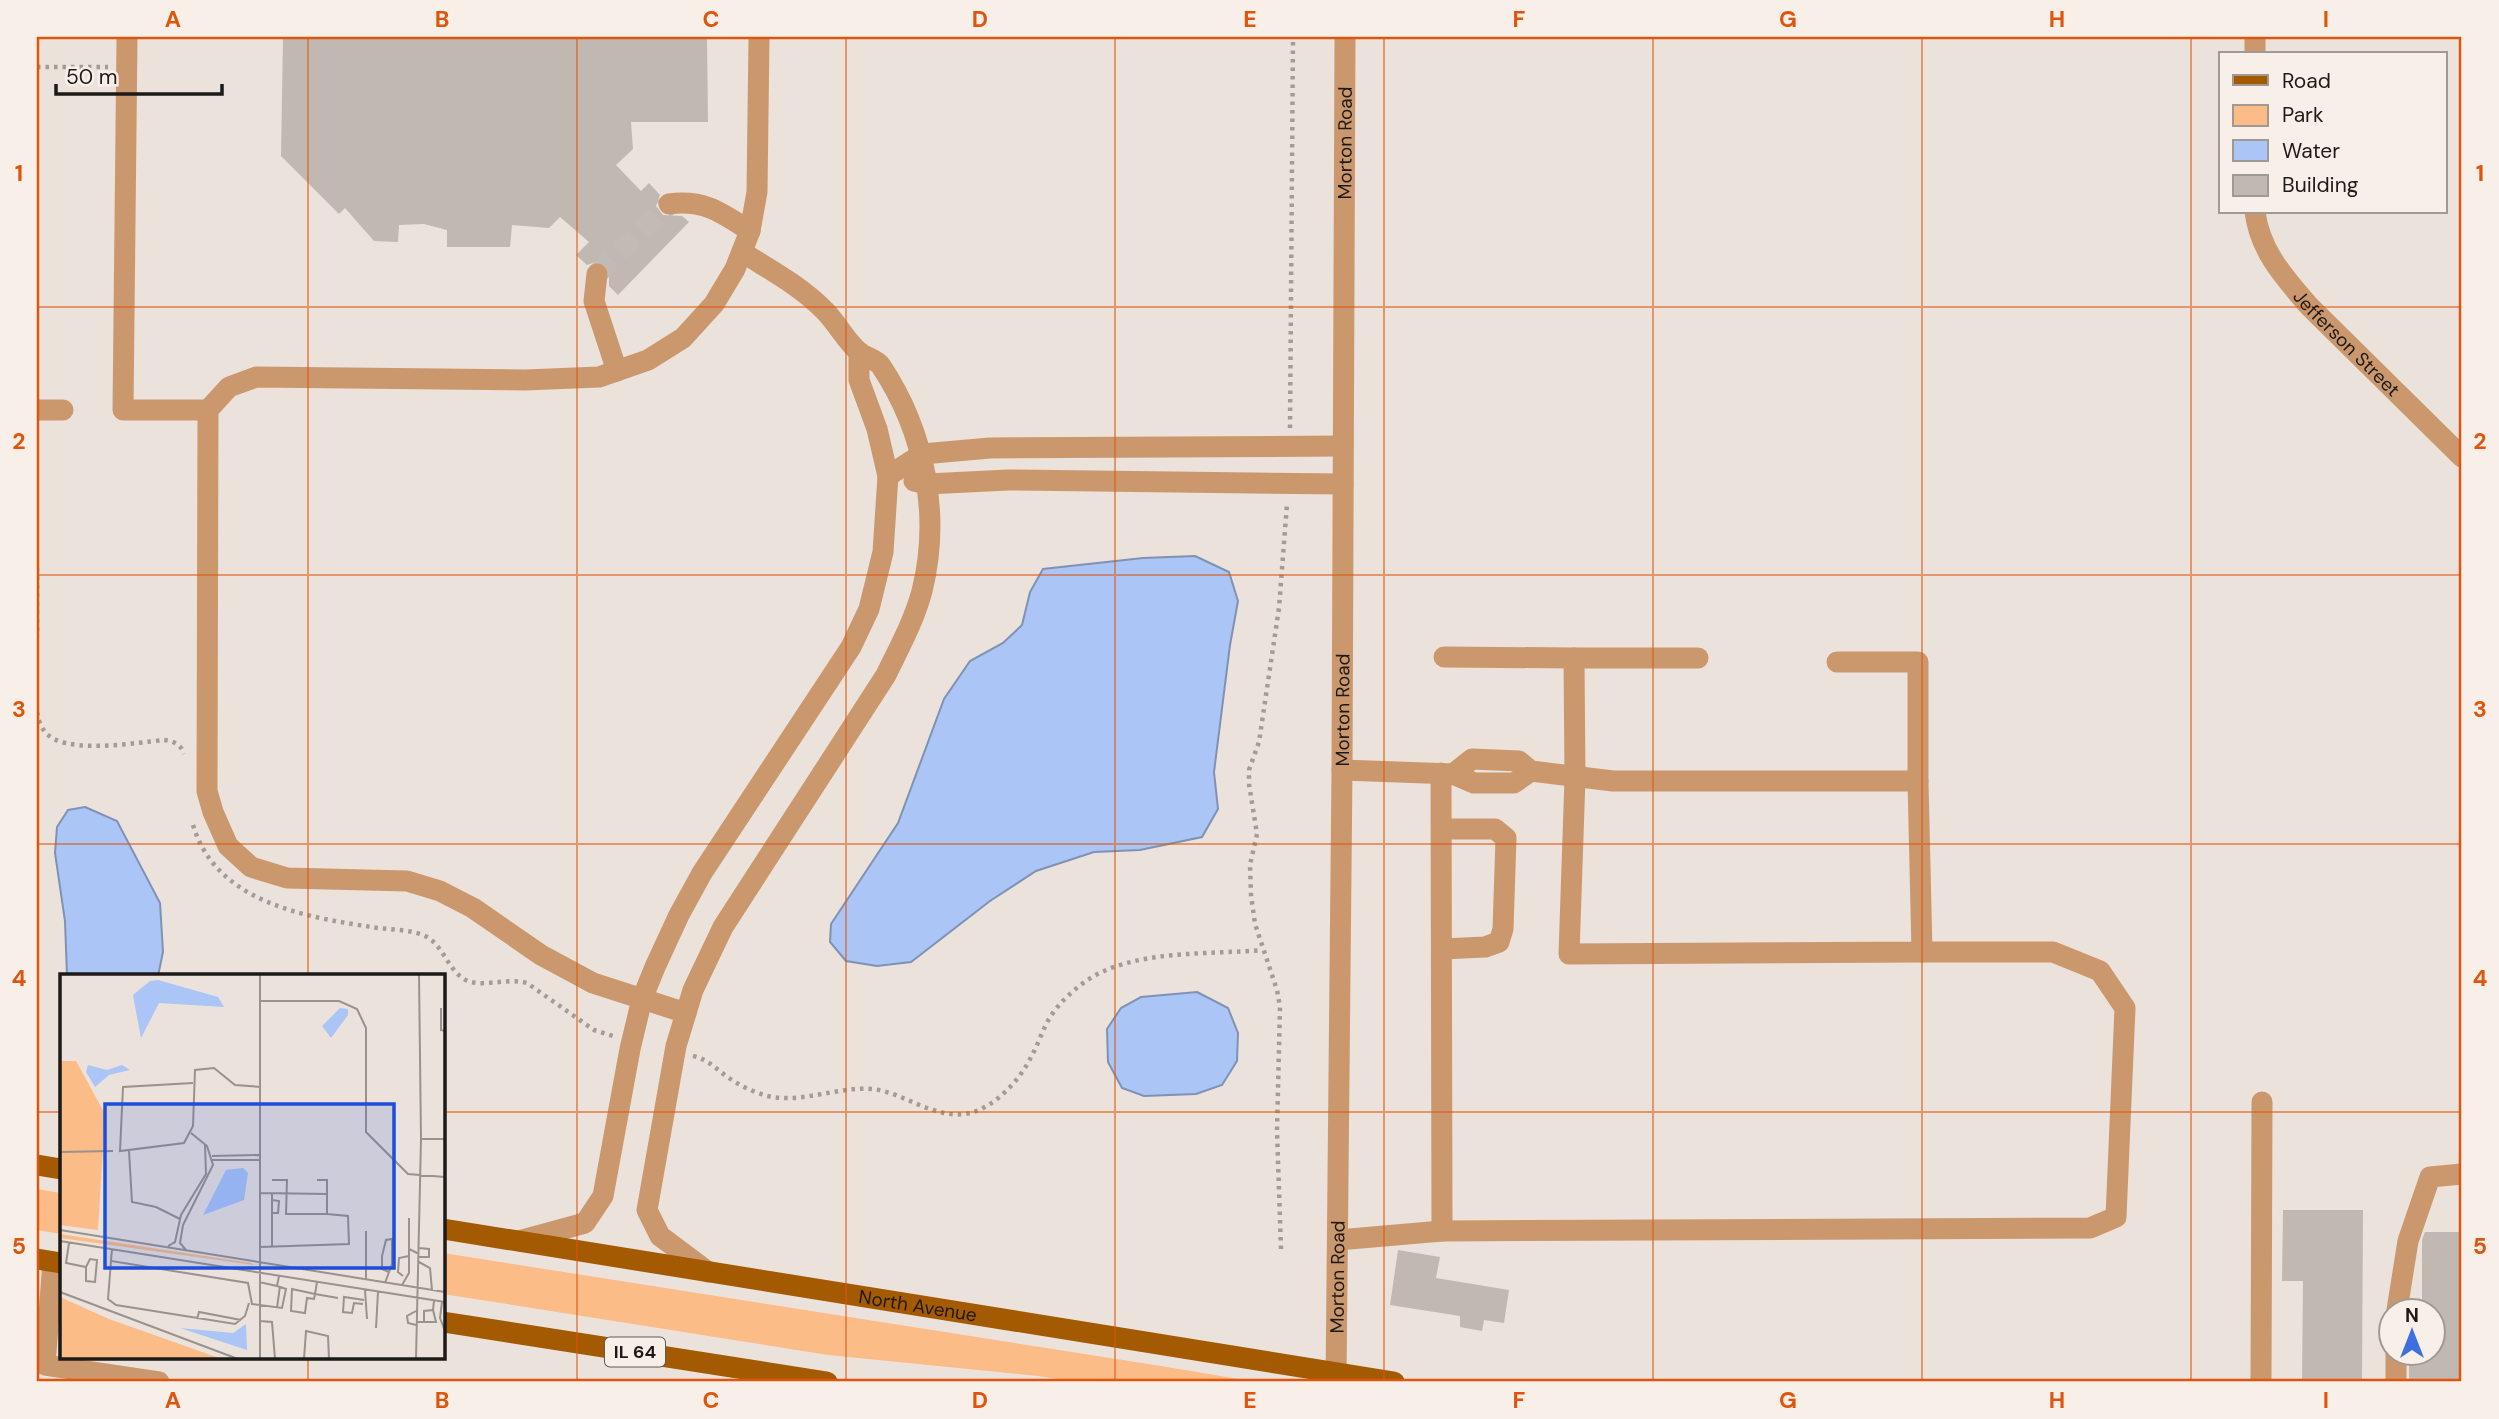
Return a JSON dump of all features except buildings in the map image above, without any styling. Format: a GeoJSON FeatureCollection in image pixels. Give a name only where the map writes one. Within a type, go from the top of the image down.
{"type":"FeatureCollection","features":[{"type":"Feature","properties":{"kind":"main road"},"geometry":{"type":"LineString","coordinates":[[37,1166],[60,1169]]}},
{"type":"Feature","properties":{"kind":"main road","name":"North Avenue"},"geometry":{"type":"LineString","coordinates":[[444,1229],[1336,1378],[1394,1382]]}},
{"type":"Feature","properties":{"kind":"main road","name":"IL 64"},"geometry":{"type":"LineString","coordinates":[[444,1322],[827,1382]]}},
{"type":"Feature","properties":{"kind":"street"},"geometry":{"type":"LineString","coordinates":[[127,37],[123,410],[208,410]]}},
{"type":"Feature","properties":{"kind":"street"},"geometry":{"type":"LineString","coordinates":[[686,1013],[593,983],[541,955],[473,908],[440,891],[407,881],[287,878],[251,867],[228,846],[207,791],[208,410],[229,387],[256,377],[525,380],[600,377],[648,360],[683,338],[714,304],[742,252],[750,231],[757,192],[759,37]]}},
{"type":"Feature","properties":{"kind":"street","name":"Morton Road"},"geometry":{"type":"LineString","coordinates":[[1336,1378],[1345,37]]}},
{"type":"Feature","properties":{"kind":"street"},"geometry":{"type":"LineString","coordinates":[[669,204],[688,201],[715,208],[750,231]]}},
{"type":"Feature","properties":{"kind":"street","name":"Jefferson Street"},"geometry":{"type":"LineString","coordinates":[[2256,214],[2263,244],[2288,282],[2462,457]]}},
{"type":"Feature","properties":{"kind":"street"},"geometry":{"type":"LineString","coordinates":[[708,1272],[660,1236],[647,1210],[675,1051],[686,1013],[693,990],[723,927],[886,675],[906,635],[922,591],[930,530],[922,454],[898,397],[879,363],[859,352],[824,310],[799,288],[742,252]]}},
{"type":"Feature","properties":{"kind":"street"},"geometry":{"type":"LineString","coordinates":[[597,274],[594,301],[617,371]]}},
{"type":"Feature","properties":{"kind":"street"},"geometry":{"type":"LineString","coordinates":[[519,1241],[585,1223],[603,1196],[642,999],[679,915],[702,873],[851,647],[869,609],[883,552],[888,476],[877,429],[859,380],[859,352]]}},
{"type":"Feature","properties":{"kind":"street"},"geometry":{"type":"LineString","coordinates":[[37,410],[63,410]]}},
{"type":"Feature","properties":{"kind":"street"},"geometry":{"type":"LineString","coordinates":[[888,476],[922,454],[990,448],[1343,446]]}},
{"type":"Feature","properties":{"kind":"street"},"geometry":{"type":"LineString","coordinates":[[888,476],[927,484],[1008,480],[1343,484]]}},
{"type":"Feature","properties":{"kind":"street"},"geometry":{"type":"LineString","coordinates":[[1444,657],[1698,658]]}},
{"type":"Feature","properties":{"kind":"street"},"geometry":{"type":"LineString","coordinates":[[1338,1240],[1442,1231],[2090,1228],[2116,1217],[2125,1008],[2100,971],[2053,952],[1569,954],[1575,778],[1574,658]]}},
{"type":"Feature","properties":{"kind":"street"},"geometry":{"type":"LineString","coordinates":[[1837,662],[1918,662],[1922,952]]}},
{"type":"Feature","properties":{"kind":"street"},"geometry":{"type":"LineString","coordinates":[[1342,770],[1447,774],[1474,783],[1514,783],[1531,771],[1613,781],[1919,781]]}},
{"type":"Feature","properties":{"kind":"street"},"geometry":{"type":"LineString","coordinates":[[1442,1231],[1443,829],[1447,774]]}},
{"type":"Feature","properties":{"kind":"street"},"geometry":{"type":"LineString","coordinates":[[1442,949],[1485,947],[1499,942],[1503,929],[1506,838],[1495,829],[1443,829]]}},
{"type":"Feature","properties":{"kind":"street"},"geometry":{"type":"LineString","coordinates":[[2261,1382],[2262,1102]]}},
{"type":"Feature","properties":{"kind":"street"},"geometry":{"type":"LineString","coordinates":[[2399,1296],[2408,1241],[2430,1177],[2462,1174]]}},
{"type":"Feature","properties":{"kind":"street"},"geometry":{"type":"LineString","coordinates":[[50,1261],[44,1374],[159,1382]]}},
{"type":"Feature","properties":{"kind":"path"},"geometry":{"type":"LineString","coordinates":[[1290,446],[1293,37]]}},
{"type":"Feature","properties":{"kind":"path"},"geometry":{"type":"LineString","coordinates":[[37,67],[127,67]]}},
{"type":"Feature","properties":{"kind":"path"},"geometry":{"type":"LineString","coordinates":[[1281,1249],[1277,1131],[1280,1007],[1277,990],[1262,950],[1251,895],[1250,865],[1257,834],[1249,770],[1259,742],[1279,608],[1287,484]]}},
{"type":"Feature","properties":{"kind":"path"},"geometry":{"type":"LineString","coordinates":[[37,568],[37,637]]}},
{"type":"Feature","properties":{"kind":"path"},"geometry":{"type":"LineString","coordinates":[[37,712],[41,728],[55,739],[81,744],[173,741],[183,751],[185,760]]}},
{"type":"Feature","properties":{"kind":"path"},"geometry":{"type":"LineString","coordinates":[[190,813],[205,854],[234,885],[252,896],[303,914],[422,934],[435,943],[460,976],[467,981],[486,983],[516,980],[527,983],[594,1030],[632,1041]]}},
{"type":"Feature","properties":{"kind":"path"},"geometry":{"type":"LineString","coordinates":[[675,1051],[700,1058],[738,1084],[766,1095],[796,1098],[834,1091],[870,1089],[887,1092],[944,1113],[969,1113],[993,1101],[1023,1072],[1048,1020],[1059,1005],[1086,981],[1103,971],[1139,961],[1168,957],[1262,950]]}},
{"type":"Feature","properties":{"kind":"green space"},"geometry":{"type":"Polygon","coordinates":[[[37,1189],[60,1193],[60,1234],[37,1230],[37,1189]]]}},
{"type":"Feature","properties":{"kind":"green space"},"geometry":{"type":"Polygon","coordinates":[[[444,1253],[1257,1382],[1078,1382],[828,1355],[444,1294],[444,1253]]]}},
{"type":"Feature","properties":{"kind":"water"},"geometry":{"type":"Polygon","coordinates":[[[1195,556],[1229,572],[1238,601],[1214,772],[1218,809],[1202,837],[1140,850],[1094,852],[1036,871],[990,901],[911,962],[877,966],[846,961],[830,942],[831,924],[898,823],[944,699],[970,661],[1003,643],[1022,625],[1030,592],[1043,569],[1143,558],[1195,556]]]}},
{"type":"Feature","properties":{"kind":"water"},"geometry":{"type":"Polygon","coordinates":[[[85,807],[117,821],[160,903],[163,952],[158,974],[67,974],[65,921],[55,853],[57,827],[68,810],[85,807]]]}},
{"type":"Feature","properties":{"kind":"water"},"geometry":{"type":"Polygon","coordinates":[[[1197,992],[1228,1008],[1238,1033],[1237,1061],[1222,1085],[1196,1094],[1144,1096],[1122,1088],[1108,1062],[1107,1029],[1121,1008],[1141,997],[1197,992]]]}},
{"type":"Feature","properties":{"kind":"tunnel"},"geometry":{"type":"LineString","coordinates":[[597,274],[669,204]]}}]}
